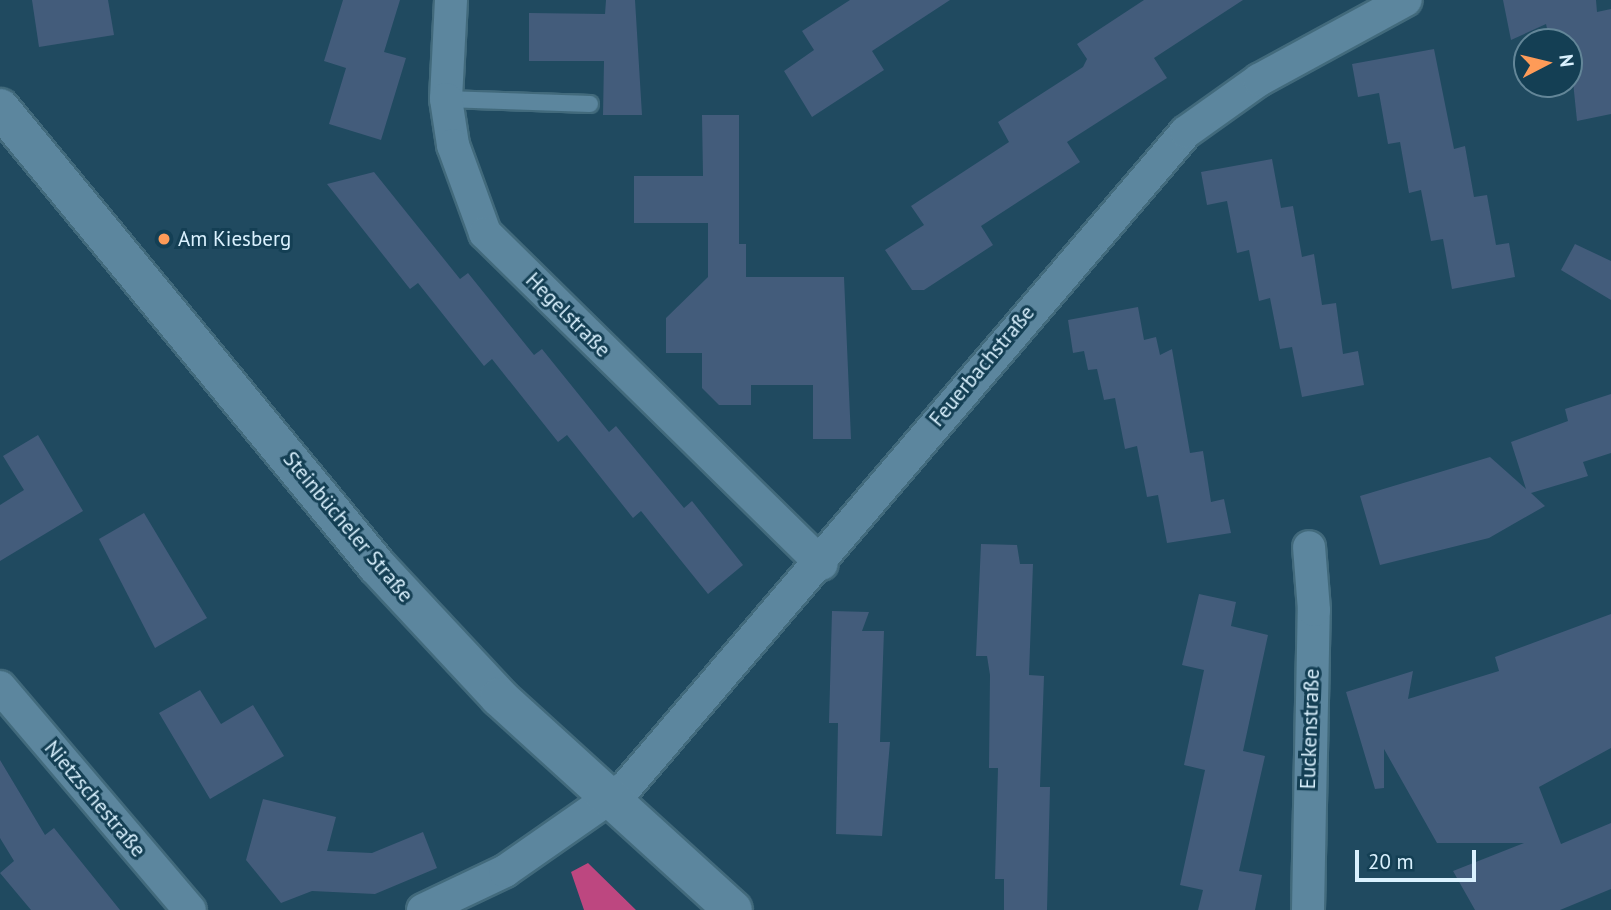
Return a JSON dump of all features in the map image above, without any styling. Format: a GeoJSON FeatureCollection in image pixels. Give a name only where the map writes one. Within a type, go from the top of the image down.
{"type":"FeatureCollection","features":[{"type":"Feature","properties":{"kind":"street","name":"Hegelstraße"},"geometry":{"type":"LineString","coordinates":[[451,0],[446,99],[453,145],[485,233],[822,564]]}},
{"type":"Feature","properties":{"kind":"street","name":"Feuerbachstraße"},"geometry":{"type":"LineString","coordinates":[[614,798],[822,564],[1059,272],[1186,132],[1259,80],[1406,0]]}},
{"type":"Feature","properties":{"kind":"street","name":"Steinbücheler Straße"},"geometry":{"type":"LineString","coordinates":[[0,108],[377,566],[499,697],[614,798],[733,910]]}},
{"type":"Feature","properties":{"kind":"street","name":"Euckenstraße"},"geometry":{"type":"LineString","coordinates":[[1308,910],[1314,610],[1309,547]]}},
{"type":"Feature","properties":{"kind":"street","name":"Nietzschestraße"},"geometry":{"type":"LineString","coordinates":[[0,687],[190,910]]}},
{"type":"Feature","properties":{"kind":"street"},"geometry":{"type":"LineString","coordinates":[[423,910],[505,871],[614,798]]}},
{"type":"Feature","properties":{"kind":"lane"},"geometry":{"type":"LineString","coordinates":[[446,99],[590,104]]}},
{"type":"Feature","properties":{"kind":"shaded area"},"geometry":{"type":"Polygon","coordinates":[[[588,863],[636,910],[584,910],[571,872],[588,863]]]}},
{"type":"Feature","properties":{"kind":"building"},"geometry":{"type":"Polygon","coordinates":[[[32,0],[108,0],[114,35],[39,47],[32,0]]]}},
{"type":"Feature","properties":{"kind":"building"},"geometry":{"type":"Polygon","coordinates":[[[343,0],[400,0],[384,52],[406,58],[381,140],[329,124],[346,68],[324,61],[343,0]]]}},
{"type":"Feature","properties":{"kind":"building"},"geometry":{"type":"Polygon","coordinates":[[[606,0],[635,0],[642,115],[603,115],[604,61],[529,61],[529,13],[605,14],[606,0]]]}},
{"type":"Feature","properties":{"kind":"building"},"geometry":{"type":"Polygon","coordinates":[[[850,0],[950,0],[872,51],[884,70],[812,117],[784,71],[814,50],[802,31],[850,0]]]}},
{"type":"Feature","properties":{"kind":"building"},"geometry":{"type":"Polygon","coordinates":[[[1144,0],[1243,0],[1154,58],[1167,78],[1067,142],[1080,162],[981,226],[993,245],[924,290],[912,290],[885,250],[924,225],[911,206],[1009,142],[998,122],[1083,67],[1087,59],[1077,44],[1144,0]]]}},
{"type":"Feature","properties":{"kind":"building"},"geometry":{"type":"Polygon","coordinates":[[[1503,0],[1596,0],[1597,12],[1611,9],[1611,114],[1577,121],[1575,98],[1583,98],[1583,28],[1547,28],[1546,24],[1537,28],[1513,28],[1511,40],[1503,0]]]}},
{"type":"Feature","properties":{"kind":"building"},"geometry":{"type":"Polygon","coordinates":[[[1434,49],[1454,149],[1465,146],[1474,197],[1487,195],[1496,245],[1509,243],[1515,277],[1452,289],[1443,239],[1431,241],[1421,190],[1409,193],[1400,142],[1388,144],[1379,93],[1358,97],[1352,64],[1434,49]]]}},
{"type":"Feature","properties":{"kind":"building"},"geometry":{"type":"Polygon","coordinates":[[[702,115],[739,115],[739,244],[746,244],[746,277],[844,277],[851,439],[813,439],[813,385],[751,385],[751,405],[719,405],[702,388],[702,353],[666,353],[666,318],[708,277],[708,223],[634,223],[634,176],[703,176],[702,115]]]}},
{"type":"Feature","properties":{"kind":"building"},"geometry":{"type":"Polygon","coordinates":[[[1272,159],[1281,208],[1293,206],[1302,257],[1314,254],[1322,305],[1336,303],[1343,354],[1358,351],[1364,385],[1302,397],[1292,347],[1280,349],[1270,298],[1259,301],[1249,250],[1237,253],[1227,201],[1207,205],[1201,172],[1272,159]]]}},
{"type":"Feature","properties":{"kind":"building"},"geometry":{"type":"Polygon","coordinates":[[[374,172],[460,279],[468,273],[534,355],[542,349],[609,432],[616,426],[684,508],[692,501],[743,565],[708,594],[641,511],[633,518],[567,435],[558,442],[492,359],[484,366],[418,283],[410,289],[327,184],[374,172]]]}},
{"type":"Feature","properties":{"kind":"building"},"geometry":{"type":"Polygon","coordinates":[[[1575,244],[1611,261],[1611,300],[1561,270],[1575,244]]]}},
{"type":"Feature","properties":{"kind":"building"},"geometry":{"type":"Polygon","coordinates":[[[1138,307],[1144,340],[1156,337],[1160,355],[1172,349],[1190,453],[1203,451],[1211,502],[1224,499],[1231,533],[1167,543],[1158,495],[1147,497],[1137,446],[1125,449],[1115,398],[1104,400],[1097,369],[1088,370],[1084,351],[1073,353],[1068,320],[1138,307]]]}},
{"type":"Feature","properties":{"kind":"building"},"geometry":{"type":"Polygon","coordinates":[[[1611,394],[1611,453],[1583,462],[1588,476],[1531,493],[1545,506],[1489,538],[1380,565],[1360,496],[1490,457],[1526,489],[1511,442],[1568,421],[1565,409],[1611,394]]]}},
{"type":"Feature","properties":{"kind":"building"},"geometry":{"type":"Polygon","coordinates":[[[38,435],[83,511],[0,561],[0,505],[24,490],[3,456],[38,435]]]}},
{"type":"Feature","properties":{"kind":"building"},"geometry":{"type":"Polygon","coordinates":[[[144,513],[207,618],[155,648],[99,539],[144,513]]]}},
{"type":"Feature","properties":{"kind":"building"},"geometry":{"type":"Polygon","coordinates":[[[981,544],[1017,545],[1020,564],[1033,564],[1029,675],[1044,676],[1040,787],[1050,787],[1047,910],[1004,910],[1004,879],[995,879],[998,768],[989,768],[990,675],[987,656],[976,656],[981,544]]]}},
{"type":"Feature","properties":{"kind":"building"},"geometry":{"type":"Polygon","coordinates":[[[1199,594],[1236,602],[1231,626],[1268,635],[1243,751],[1265,756],[1239,871],[1262,875],[1255,910],[1198,910],[1203,890],[1180,885],[1205,770],[1184,765],[1204,670],[1182,665],[1199,594]]]}},
{"type":"Feature","properties":{"kind":"building"},"geometry":{"type":"Polygon","coordinates":[[[832,611],[869,612],[862,631],[884,631],[880,742],[890,742],[882,836],[836,834],[838,723],[829,723],[832,611]]]}},
{"type":"Feature","properties":{"kind":"building"},"geometry":{"type":"Polygon","coordinates":[[[1611,614],[1611,748],[1539,787],[1561,844],[1611,823],[1611,889],[1560,910],[1475,910],[1453,871],[1524,843],[1437,843],[1384,749],[1384,788],[1375,789],[1346,692],[1413,671],[1408,699],[1499,671],[1495,657],[1611,614]]]}},
{"type":"Feature","properties":{"kind":"building"},"geometry":{"type":"Polygon","coordinates":[[[200,690],[221,724],[253,705],[284,756],[210,799],[159,713],[200,690]]]}},
{"type":"Feature","properties":{"kind":"building"},"geometry":{"type":"Polygon","coordinates":[[[0,760],[45,835],[54,828],[120,910],[31,910],[0,873],[14,861],[0,838],[0,760]]]}},
{"type":"Feature","properties":{"kind":"building"},"geometry":{"type":"Polygon","coordinates":[[[263,799],[336,817],[327,851],[372,853],[423,832],[437,868],[375,894],[312,891],[281,903],[246,860],[263,799]]]}},
{"type":"Feature","properties":{"kind":"place","name":"Am Kiesberg"},"geometry":{"type":"Point","coordinates":[164,239]}}]}
